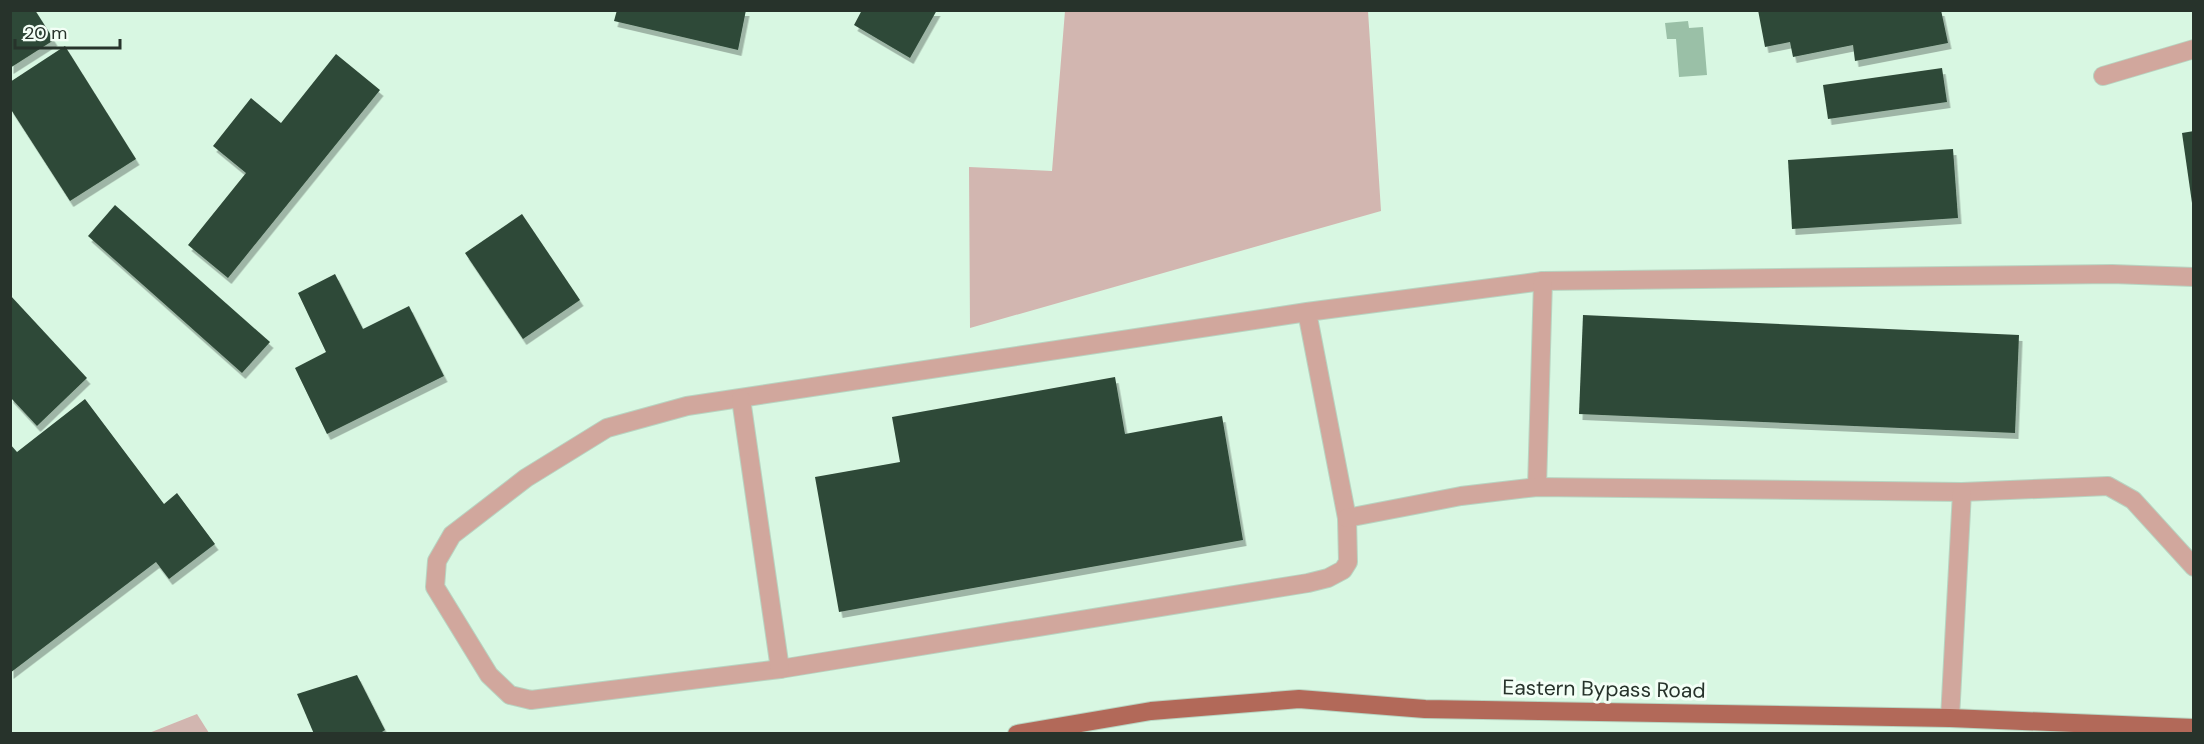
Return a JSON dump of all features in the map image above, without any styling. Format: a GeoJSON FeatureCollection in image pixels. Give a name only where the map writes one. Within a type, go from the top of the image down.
{"type":"FeatureCollection","features":[{"type":"Feature","properties":{"kind":"main road","name":"Eastern Bypass Road"},"geometry":{"type":"LineString","coordinates":[[1017,734],[1151,711],[1299,699],[1425,709],[1950,718],[2193,728]]}},
{"type":"Feature","properties":{"kind":"street"},"geometry":{"type":"LineString","coordinates":[[2103,76],[2193,49]]}},
{"type":"Feature","properties":{"kind":"street"},"geometry":{"type":"LineString","coordinates":[[1307,312],[1347,518],[1348,562],[1343,570],[1328,578],[780,669],[531,700],[510,695],[489,675],[435,587],[437,561],[452,535],[526,478],[607,428],[687,406],[1307,312],[1543,281],[2100,274],[2193,277]]}},
{"type":"Feature","properties":{"kind":"street"},"geometry":{"type":"LineString","coordinates":[[1537,487],[1543,281]]}},
{"type":"Feature","properties":{"kind":"street"},"geometry":{"type":"LineString","coordinates":[[741,399],[780,669]]}},
{"type":"Feature","properties":{"kind":"street"},"geometry":{"type":"LineString","coordinates":[[1347,518],[1461,496],[1537,487],[1962,492],[2108,486],[2133,500],[2193,567]]}},
{"type":"Feature","properties":{"kind":"street"},"geometry":{"type":"LineString","coordinates":[[1950,718],[1962,492]]}},
{"type":"Feature","properties":{"kind":"shaded area"},"geometry":{"type":"Polygon","coordinates":[[[1065,11],[1368,11],[1381,211],[970,328],[969,167],[1052,171],[1065,11]]]}},
{"type":"Feature","properties":{"kind":"shaded area"},"geometry":{"type":"Polygon","coordinates":[[[1688,21],[1689,28],[1703,27],[1707,75],[1679,77],[1676,39],[1667,39],[1665,23],[1688,21]]]}},
{"type":"Feature","properties":{"kind":"shaded area"},"geometry":{"type":"Polygon","coordinates":[[[197,714],[209,733],[149,733],[197,714]]]}},
{"type":"Feature","properties":{"kind":"building"},"geometry":{"type":"Polygon","coordinates":[[[10,10],[35,10],[54,40],[10,68],[10,10]]]}},
{"type":"Feature","properties":{"kind":"building"},"geometry":{"type":"Polygon","coordinates":[[[617,10],[746,10],[738,50],[614,21],[617,10]]]}},
{"type":"Feature","properties":{"kind":"building"},"geometry":{"type":"Polygon","coordinates":[[[862,10],[937,10],[910,58],[854,25],[862,10]]]}},
{"type":"Feature","properties":{"kind":"building"},"geometry":{"type":"Polygon","coordinates":[[[1758,10],[1941,10],[1948,43],[1855,61],[1853,45],[1793,57],[1790,42],[1765,47],[1758,10]]]}},
{"type":"Feature","properties":{"kind":"building"},"geometry":{"type":"Polygon","coordinates":[[[65,46],[136,159],[70,201],[10,108],[10,82],[65,46]]]}},
{"type":"Feature","properties":{"kind":"building"},"geometry":{"type":"Polygon","coordinates":[[[336,54],[380,90],[228,278],[188,245],[246,173],[213,146],[251,98],[281,123],[336,54]]]}},
{"type":"Feature","properties":{"kind":"building"},"geometry":{"type":"Polygon","coordinates":[[[1942,68],[1947,102],[1828,119],[1823,85],[1942,68]]]}},
{"type":"Feature","properties":{"kind":"building"},"geometry":{"type":"Polygon","coordinates":[[[2194,131],[2194,203],[2192,203],[2182,133],[2194,131]]]}},
{"type":"Feature","properties":{"kind":"building"},"geometry":{"type":"Polygon","coordinates":[[[1953,149],[1958,218],[1792,229],[1788,160],[1953,149]]]}},
{"type":"Feature","properties":{"kind":"building"},"geometry":{"type":"Polygon","coordinates":[[[115,205],[270,342],[242,373],[88,236],[115,205]]]}},
{"type":"Feature","properties":{"kind":"building"},"geometry":{"type":"Polygon","coordinates":[[[522,214],[580,300],[523,339],[465,253],[522,214]]]}},
{"type":"Feature","properties":{"kind":"building"},"geometry":{"type":"Polygon","coordinates":[[[335,274],[363,329],[409,306],[444,376],[327,434],[295,368],[326,352],[298,293],[335,274]]]}},
{"type":"Feature","properties":{"kind":"building"},"geometry":{"type":"Polygon","coordinates":[[[10,295],[87,378],[37,426],[10,397],[10,295]]]}},
{"type":"Feature","properties":{"kind":"building"},"geometry":{"type":"Polygon","coordinates":[[[1583,315],[2019,335],[2015,433],[1579,414],[1583,315]]]}},
{"type":"Feature","properties":{"kind":"building"},"geometry":{"type":"Polygon","coordinates":[[[1115,377],[1125,434],[1222,416],[1243,540],[839,612],[815,477],[900,462],[892,417],[1115,377]]]}},
{"type":"Feature","properties":{"kind":"building"},"geometry":{"type":"Polygon","coordinates":[[[85,399],[164,504],[177,493],[215,544],[169,579],[156,562],[10,673],[10,444],[17,452],[85,399]]]}},
{"type":"Feature","properties":{"kind":"building"},"geometry":{"type":"Polygon","coordinates":[[[357,675],[385,730],[379,734],[314,734],[297,694],[357,675]]]}}]}
